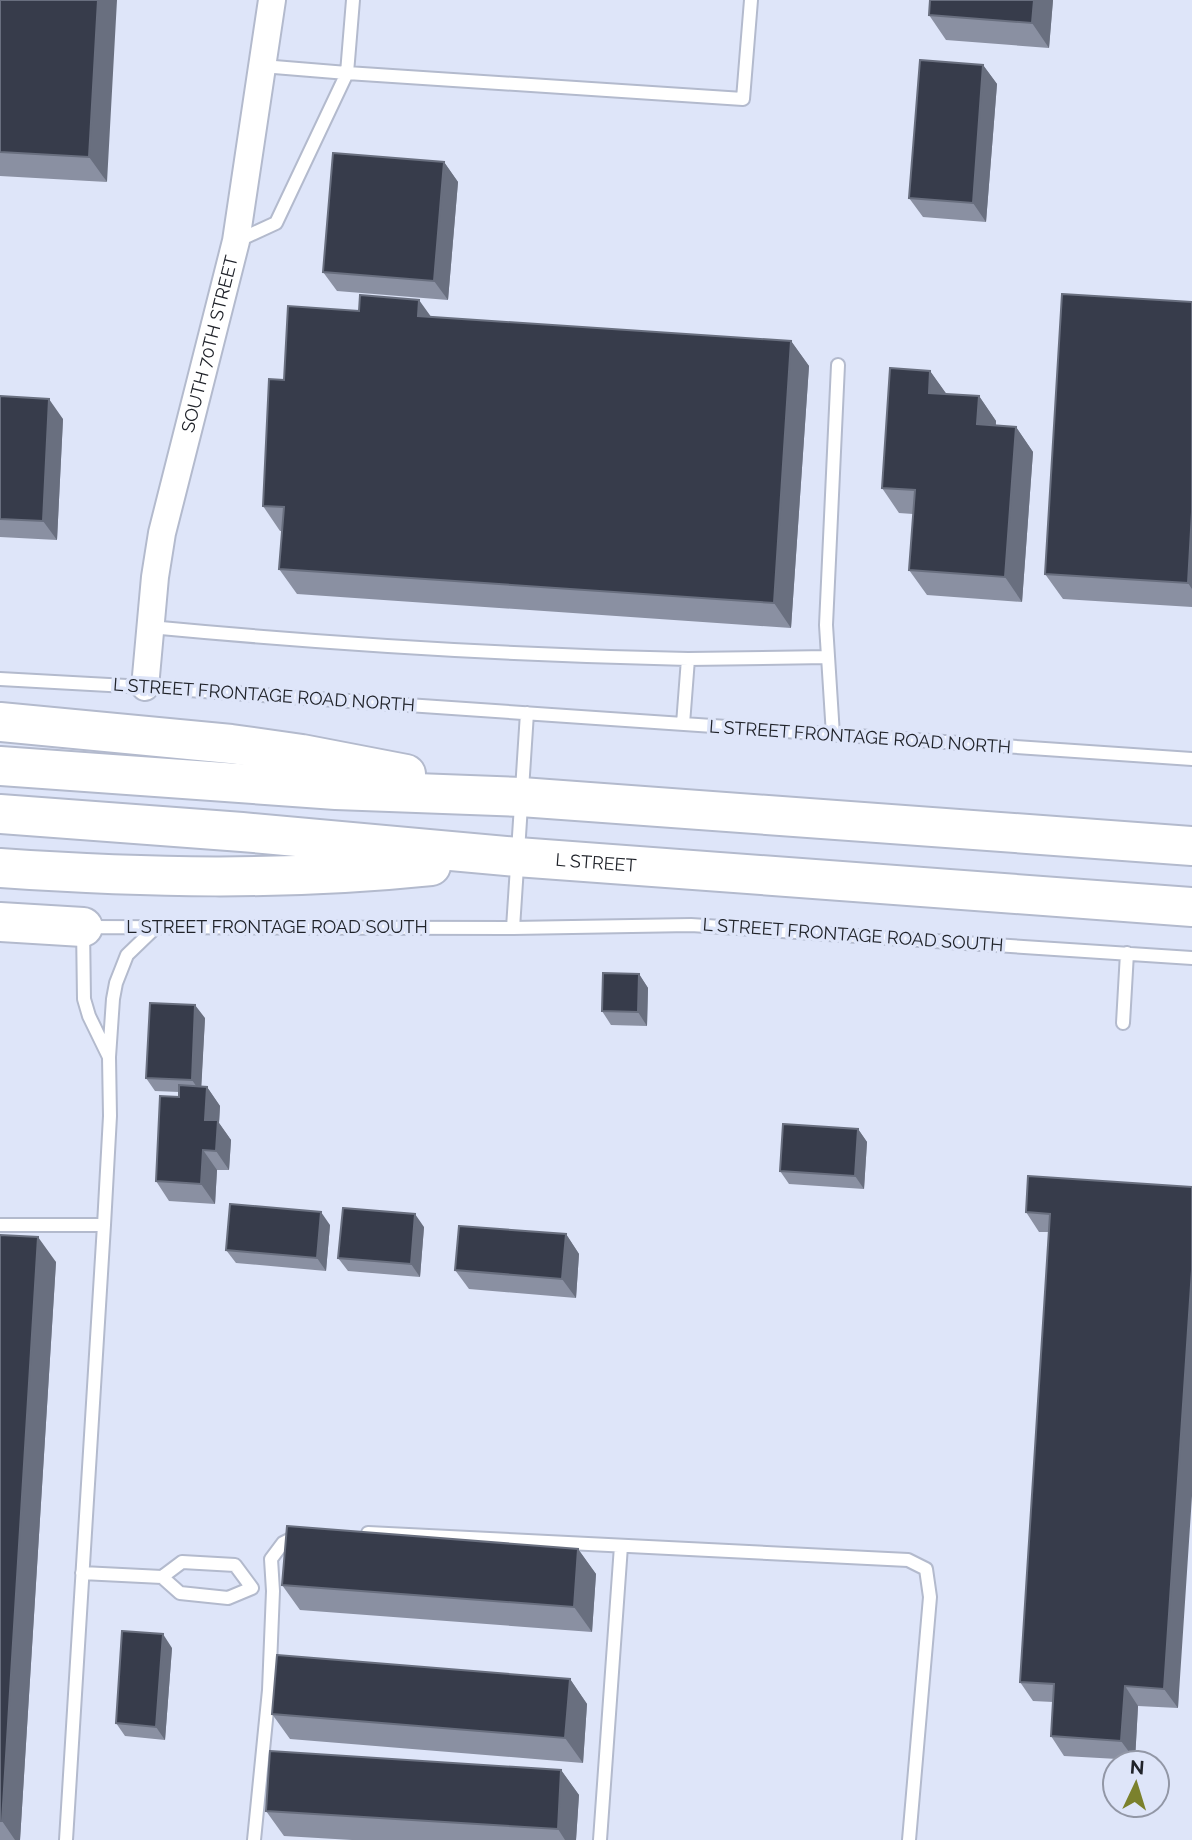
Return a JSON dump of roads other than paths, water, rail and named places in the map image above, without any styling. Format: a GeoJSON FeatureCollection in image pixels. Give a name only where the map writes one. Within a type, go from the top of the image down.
{"type":"FeatureCollection","features":[{"type":"Feature","properties":{"kind":"main road"},"geometry":{"type":"LineString","coordinates":[[0,722],[141,734],[290,752],[521,797]]}},
{"type":"Feature","properties":{"kind":"main road"},"geometry":{"type":"LineString","coordinates":[[0,766],[336,790],[521,797],[1192,846]]}},
{"type":"Feature","properties":{"kind":"main road","name":"L STREET"},"geometry":{"type":"LineString","coordinates":[[0,814],[255,833],[517,857],[1192,907]]}},
{"type":"Feature","properties":{"kind":"main road"},"geometry":{"type":"LineString","coordinates":[[0,868],[158,876],[306,876],[517,857]]}},
{"type":"Feature","properties":{"kind":"main road"},"geometry":{"type":"LineString","coordinates":[[0,922],[83,927]]}},
{"type":"Feature","properties":{"kind":"street","name":"SOUTH 70TH STREET"},"geometry":{"type":"LineString","coordinates":[[145,687],[155,577],[163,533],[236,241],[272,0]]}},
{"type":"Feature","properties":{"kind":"lane"},"geometry":{"type":"LineString","coordinates":[[236,241],[276,223],[347,73],[354,0]]}},
{"type":"Feature","properties":{"kind":"lane"},"geometry":{"type":"LineString","coordinates":[[262,66],[743,99],[751,0]]}},
{"type":"Feature","properties":{"kind":"lane"},"geometry":{"type":"LineString","coordinates":[[833,735],[826,625],[838,365]]}},
{"type":"Feature","properties":{"kind":"lane"},"geometry":{"type":"LineString","coordinates":[[150,626],[252,636],[576,657],[828,657]]}},
{"type":"Feature","properties":{"kind":"lane"},"geometry":{"type":"LineString","coordinates":[[683,724],[688,659]]}},
{"type":"Feature","properties":{"kind":"lane","name":"L STREET FRONTAGE ROAD NORTH"},"geometry":{"type":"LineString","coordinates":[[0,679],[1192,759]]}},
{"type":"Feature","properties":{"kind":"lane"},"geometry":{"type":"LineString","coordinates":[[513,928],[527,713]]}},
{"type":"Feature","properties":{"kind":"lane","name":"L STREET FRONTAGE ROAD SOUTH"},"geometry":{"type":"LineString","coordinates":[[83,927],[726,926],[1192,958]]}},
{"type":"Feature","properties":{"kind":"lane"},"geometry":{"type":"LineString","coordinates":[[83,927],[84,999],[109,1058]]}},
{"type":"Feature","properties":{"kind":"lane"},"geometry":{"type":"LineString","coordinates":[[66,1840],[104,1225],[113,999],[127,955],[156,927]]}},
{"type":"Feature","properties":{"kind":"lane"},"geometry":{"type":"LineString","coordinates":[[1123,1023],[1127,953]]}},
{"type":"Feature","properties":{"kind":"lane"},"geometry":{"type":"LineString","coordinates":[[0,1224],[104,1225]]}},
{"type":"Feature","properties":{"kind":"lane"},"geometry":{"type":"LineString","coordinates":[[254,1840],[269,1690],[273,1591],[271,1559],[283,1543],[309,1530]]}},
{"type":"Feature","properties":{"kind":"lane"},"geometry":{"type":"LineString","coordinates":[[350,1532],[908,1560],[926,1569],[930,1597],[909,1840]]}},
{"type":"Feature","properties":{"kind":"lane"},"geometry":{"type":"LineString","coordinates":[[600,1840],[621,1546]]}},
{"type":"Feature","properties":{"kind":"lane"},"geometry":{"type":"LineString","coordinates":[[162,1577],[182,1562],[235,1566],[252,1588]]}},
{"type":"Feature","properties":{"kind":"lane"},"geometry":{"type":"LineString","coordinates":[[82,1573],[162,1577],[180,1593],[228,1598],[252,1588],[273,1591]]}}]}
